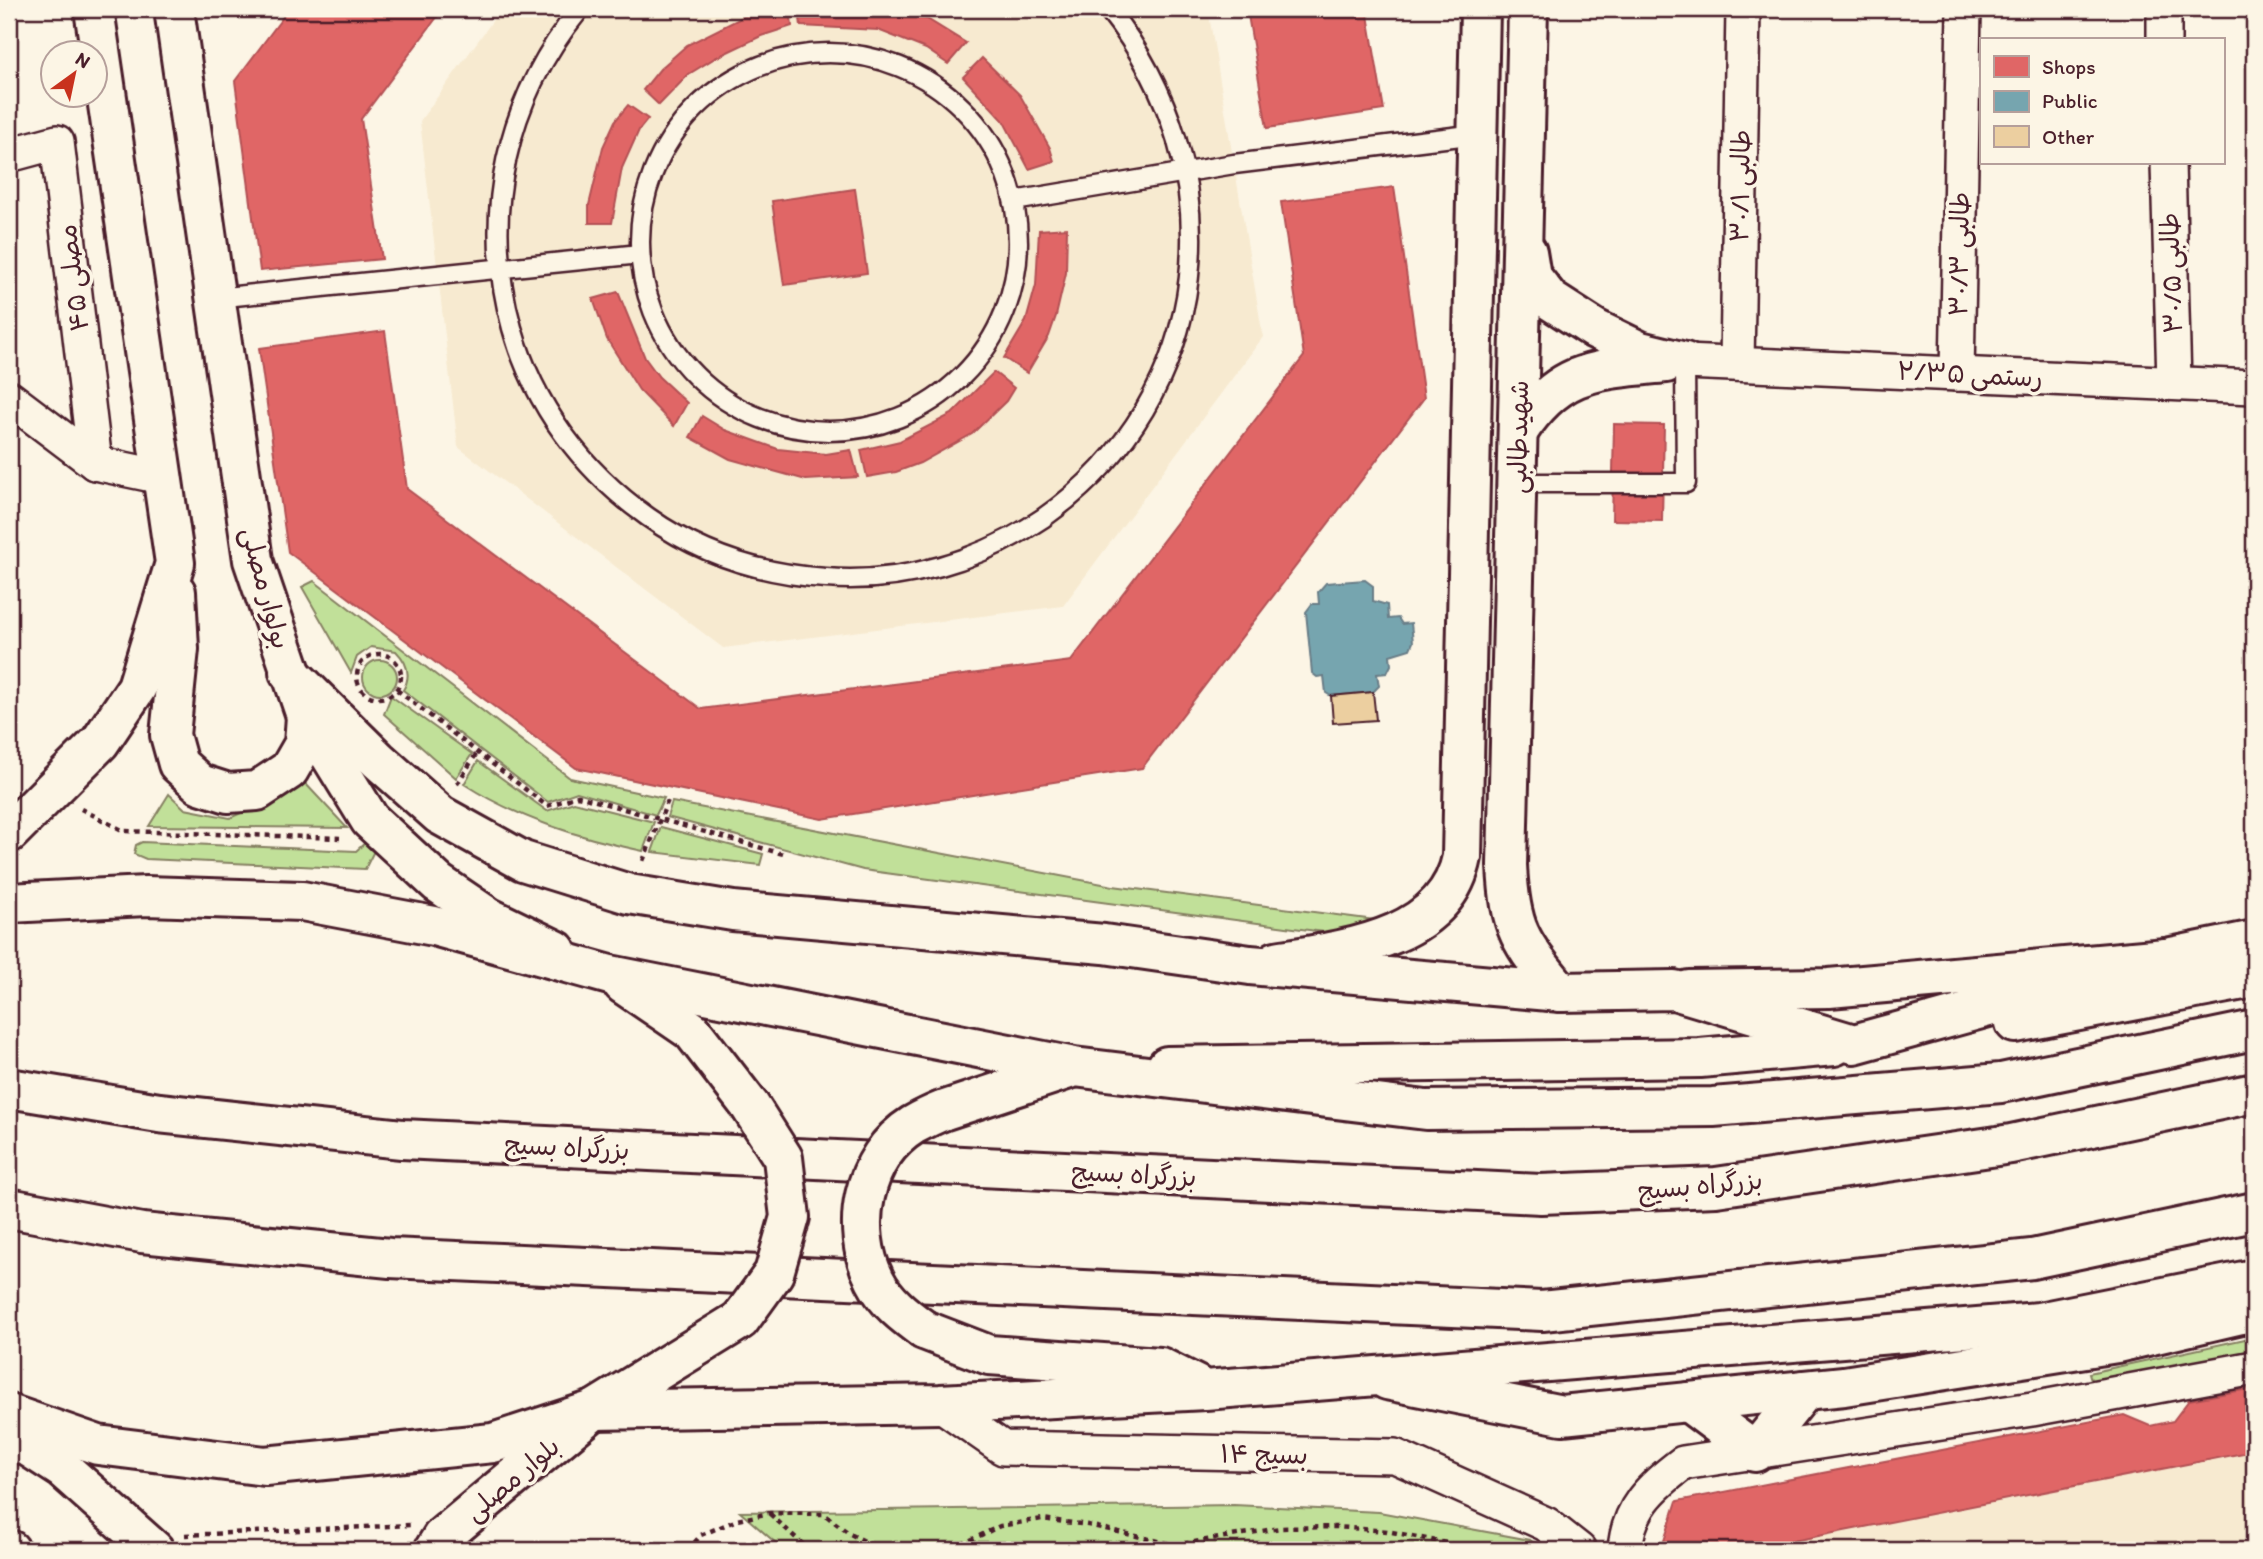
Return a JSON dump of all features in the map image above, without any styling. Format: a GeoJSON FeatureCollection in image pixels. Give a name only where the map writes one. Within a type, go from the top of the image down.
{"type":"FeatureCollection","features":[{"type":"Feature","properties":{"kind":"main road"},"geometry":{"type":"LineString","coordinates":[[94,9],[175,562],[179,649],[170,735],[178,764],[200,784],[228,793],[257,792],[289,770],[304,744],[306,716]]}},
{"type":"Feature","properties":{"kind":"main road","name":"بولوار مصلی"},"geometry":{"type":"LineString","coordinates":[[174,9],[253,560],[306,716],[370,820],[438,883],[488,917],[610,975]]}},
{"type":"Feature","properties":{"kind":"main road","name":"شهیدطالبی"},"geometry":{"type":"LineString","coordinates":[[1250,965],[1358,948],[1417,921],[1443,902],[1458,879],[1462,858],[1480,9]]}},
{"type":"Feature","properties":{"kind":"main road","name":"شهیدطالبی"},"geometry":{"type":"LineString","coordinates":[[1528,9],[1507,865],[1509,907],[1523,946],[1561,992]]}},
{"type":"Feature","properties":{"kind":"main road"},"geometry":{"type":"LineString","coordinates":[[1477,134],[1525,131]]}},
{"type":"Feature","properties":{"kind":"main road"},"geometry":{"type":"LineString","coordinates":[[1523,232],[1531,276],[1550,300],[1595,329],[1640,351],[1685,362]]}},
{"type":"Feature","properties":{"kind":"main road"},"geometry":{"type":"LineString","coordinates":[[1518,432],[1536,405],[1560,386],[1592,370],[1685,362]]}},
{"type":"Feature","properties":{"kind":"main road"},"geometry":{"type":"LineString","coordinates":[[9,833],[100,742],[137,687],[175,562]]}},
{"type":"Feature","properties":{"kind":"main road"},"geometry":{"type":"LineString","coordinates":[[289,672],[378,761],[440,815],[523,861],[629,894],[733,911],[1104,944],[1250,965],[1561,992],[1829,988],[2166,958]]}},
{"type":"Feature","properties":{"kind":"main road"},"geometry":{"type":"LineString","coordinates":[[1462,858],[1465,872],[1474,880],[1487,883],[1498,878],[1507,865]]}},
{"type":"Feature","properties":{"kind":"main road"},"geometry":{"type":"LineString","coordinates":[[9,902],[146,896],[302,901],[434,926],[610,975],[1074,1068],[1426,1110],[1713,1107],[2001,1083],[2254,1030]]}},
{"type":"Feature","properties":{"kind":"main road"},"geometry":{"type":"LineString","coordinates":[[1674,990],[1854,1044],[2166,958],[2254,940]]}},
{"type":"Feature","properties":{"kind":"main road"},"geometry":{"type":"LineString","coordinates":[[9,1414],[98,1445],[265,1466],[493,1443],[594,1410],[740,1320],[775,1273],[790,1217],[783,1158],[750,1106],[692,1031],[610,975]]}},
{"type":"Feature","properties":{"kind":"main road"},"geometry":{"type":"LineString","coordinates":[[1205,1390],[1160,1367],[989,1355],[924,1330],[896,1309],[875,1281],[863,1249],[861,1214],[869,1180],[886,1150],[911,1126],[942,1111],[1074,1068],[1700,1058],[1854,1044],[1985,1028],[2254,978]]}},
{"type":"Feature","properties":{"kind":"main road","name":"بزرگراه بسیج"},"geometry":{"type":"LineString","coordinates":[[9,1088],[159,1113],[402,1139],[1541,1194],[1716,1187],[2011,1144],[2254,1093]]}},
{"type":"Feature","properties":{"kind":"main road"},"geometry":{"type":"LineString","coordinates":[[9,1208],[142,1233],[390,1258],[1542,1311],[2032,1259],[2254,1212]]}},
{"type":"Feature","properties":{"kind":"main road"},"geometry":{"type":"LineString","coordinates":[[594,1410],[940,1404],[1205,1390],[1371,1377],[2039,1322],[2254,1279]]}},
{"type":"Feature","properties":{"kind":"main road"},"geometry":{"type":"LineString","coordinates":[[1371,1377],[1562,1415],[1804,1390],[2117,1343],[2254,1311]]}},
{"type":"Feature","properties":{"kind":"main road"},"geometry":{"type":"LineString","coordinates":[[1688,1402],[1755,1452],[1804,1390]]}},
{"type":"Feature","properties":{"kind":"main road","name":"بلوار مصلی"},"geometry":{"type":"LineString","coordinates":[[438,1544],[594,1410]]}},
{"type":"Feature","properties":{"kind":"main road"},"geometry":{"type":"LineString","coordinates":[[9,1434],[63,1469],[153,1548]]}},
{"type":"Feature","properties":{"kind":"street","name":"طالبی ۳۰/۱"},"geometry":{"type":"LineString","coordinates":[[1737,364],[1743,9]]}},
{"type":"Feature","properties":{"kind":"street","name":"طالبی ۳۰/۳"},"geometry":{"type":"LineString","coordinates":[[1957,374],[1964,9]]}},
{"type":"Feature","properties":{"kind":"street"},"geometry":{"type":"LineString","coordinates":[[2164,9],[2165,38]]}},
{"type":"Feature","properties":{"kind":"street","name":"مصلی ۴۵"},"geometry":{"type":"LineString","coordinates":[[9,155],[57,142],[95,463]]}},
{"type":"Feature","properties":{"kind":"street","name":"طالبی ۳۰/۵"},"geometry":{"type":"LineString","coordinates":[[2168,164],[2175,383]]}},
{"type":"Feature","properties":{"kind":"street","name":"رستمی ۲/۳۵"},"geometry":{"type":"LineString","coordinates":[[1685,362],[2254,387]]}},
{"type":"Feature","properties":{"kind":"street"},"geometry":{"type":"LineString","coordinates":[[9,398],[95,463],[162,477]]}},
{"type":"Feature","properties":{"kind":"street"},"geometry":{"type":"LineString","coordinates":[[1625,1550],[1626,1530],[1649,1488],[1684,1462],[2032,1409],[2254,1368]]}},
{"type":"Feature","properties":{"kind":"street","name":"بسیج ۱۴"},"geometry":{"type":"LineString","coordinates":[[940,1404],[1003,1448],[1395,1456],[1546,1524],[1578,1550]]}},
{"type":"Feature","properties":{"kind":"lane"},"geometry":{"type":"LineString","coordinates":[[580,9],[537,71],[518,114],[505,160],[498,207],[504,301],[517,346],[536,390],[560,431],[590,468],[625,500],[663,528],[705,550],[750,566],[796,576],[844,580],[891,577],[937,567],[982,552],[1024,531],[1072,496],[1098,471],[1128,435],[1162,373],[1185,306],[1191,259],[1191,212],[1186,173],[1172,119],[1154,76],[1129,35],[1108,9]]}},
{"type":"Feature","properties":{"kind":"lane"},"geometry":{"type":"LineString","coordinates":[[818,51],[881,58],[939,86],[984,130],[1013,188],[1014,201],[1021,251],[1008,313],[975,367],[926,408],[867,430],[804,432],[744,413],[694,376],[657,326],[640,266],[642,204],[664,145],[704,97],[757,65],[818,51]]}},
{"type":"Feature","properties":{"kind":"lane"},"geometry":{"type":"LineString","coordinates":[[1014,201],[1351,148],[1477,134]]}},
{"type":"Feature","properties":{"kind":"lane"},"geometry":{"type":"LineString","coordinates":[[216,298],[640,254]]}},
{"type":"Feature","properties":{"kind":"lane"},"geometry":{"type":"LineString","coordinates":[[1517,483],[1686,483],[1685,362]]}},
{"type":"Feature","properties":{"kind":"path"},"geometry":{"type":"LineString","coordinates":[[378,653],[392,657],[401,669],[402,677],[397,690],[384,698],[370,696],[357,679],[360,664],[378,653]]}},
{"type":"Feature","properties":{"kind":"path"},"geometry":{"type":"LineString","coordinates":[[397,690],[547,806],[578,796],[783,854]]}},
{"type":"Feature","properties":{"kind":"path"},"geometry":{"type":"LineString","coordinates":[[629,894],[668,800]]}},
{"type":"Feature","properties":{"kind":"path"},"geometry":{"type":"LineString","coordinates":[[770,1513],[809,1550]]}},
{"type":"Feature","properties":{"kind":"path"},"geometry":{"type":"LineString","coordinates":[[688,1550],[701,1535],[737,1520],[770,1513],[824,1514],[850,1534],[883,1550]]}},
{"type":"Feature","properties":{"kind":"path"},"geometry":{"type":"LineString","coordinates":[[942,1550],[1000,1526],[1042,1519],[1088,1525],[1176,1545],[1280,1528],[1337,1527],[1387,1531],[1481,1550]]}},
{"type":"Feature","properties":{"kind":"path"},"geometry":{"type":"LineString","coordinates":[[153,1548],[163,1536],[424,1524],[438,1544]]}},
{"type":"Feature","properties":{"kind":"shaded area"},"geometry":{"type":"Polygon","coordinates":[[[501,9],[1208,9],[1263,337],[1063,606],[723,648],[458,447],[420,121],[501,9]]]}},
{"type":"Feature","properties":{"kind":"shaded area"},"geometry":{"type":"Polygon","coordinates":[[[2254,1388],[2254,1550],[1670,1550],[1663,1544],[2173,1421],[2189,1400],[2254,1388]]]}},
{"type":"Feature","properties":{"kind":"green space"},"geometry":{"type":"Polygon","coordinates":[[[314,581],[570,778],[664,798],[656,815],[577,792],[548,802],[403,690],[407,669],[396,651],[371,647],[357,657],[351,673],[302,587],[314,581]]]}},
{"type":"Feature","properties":{"kind":"green space"},"geometry":{"type":"Polygon","coordinates":[[[380,660],[392,665],[397,677],[392,689],[380,694],[368,689],[363,677],[368,665],[380,660]]]}},
{"type":"Feature","properties":{"kind":"green space"},"geometry":{"type":"Polygon","coordinates":[[[391,696],[472,754],[456,778],[384,714],[391,696]]]}},
{"type":"Feature","properties":{"kind":"green space"},"geometry":{"type":"Polygon","coordinates":[[[478,761],[547,811],[574,802],[654,822],[643,851],[551,826],[485,796],[464,784],[478,761]]]}},
{"type":"Feature","properties":{"kind":"green space"},"geometry":{"type":"Polygon","coordinates":[[[297,781],[304,782],[347,828],[149,826],[169,794],[185,809],[230,818],[291,791],[297,781]]]}},
{"type":"Feature","properties":{"kind":"green space"},"geometry":{"type":"Polygon","coordinates":[[[672,802],[1113,886],[1375,920],[1361,937],[863,870],[667,817],[672,802]]]}},
{"type":"Feature","properties":{"kind":"green space"},"geometry":{"type":"Polygon","coordinates":[[[661,827],[763,854],[760,865],[652,852],[661,827]]]}},
{"type":"Feature","properties":{"kind":"green space"},"geometry":{"type":"Polygon","coordinates":[[[142,842],[356,851],[366,842],[374,851],[365,869],[146,859],[134,854],[136,845],[142,842]]]}},
{"type":"Feature","properties":{"kind":"green space"},"geometry":{"type":"Polygon","coordinates":[[[2254,1337],[2254,1353],[2093,1386],[2089,1373],[2254,1337]]]}},
{"type":"Feature","properties":{"kind":"green space"},"geometry":{"type":"Polygon","coordinates":[[[1234,1505],[1379,1512],[1530,1540],[1543,1550],[784,1550],[740,1512],[1234,1505]]]}},
{"type":"Feature","properties":{"kind":"building: Shops"},"geometry":{"type":"Polygon","coordinates":[[[289,9],[443,9],[361,119],[382,259],[260,271],[235,81],[289,9]]]}},
{"type":"Feature","properties":{"kind":"building: Shops"},"geometry":{"type":"Polygon","coordinates":[[[759,9],[790,9],[792,26],[761,36],[715,58],[689,74],[659,105],[643,90],[660,69],[687,45],[759,9]]]}},
{"type":"Feature","properties":{"kind":"building: Shops"},"geometry":{"type":"Polygon","coordinates":[[[799,9],[893,9],[927,19],[966,43],[948,64],[926,49],[878,30],[801,26],[799,9]]]}},
{"type":"Feature","properties":{"kind":"building: Shops"},"geometry":{"type":"Polygon","coordinates":[[[1247,9],[1367,9],[1384,110],[1267,128],[1247,9]]]}},
{"type":"Feature","properties":{"kind":"building: Shops"},"geometry":{"type":"Polygon","coordinates":[[[982,58],[1020,95],[1050,148],[1054,161],[1029,169],[1003,120],[963,77],[982,58]]]}},
{"type":"Feature","properties":{"kind":"building: Shops"},"geometry":{"type":"Polygon","coordinates":[[[628,105],[648,119],[639,130],[622,168],[612,223],[589,223],[589,205],[603,147],[615,121],[628,105]]]}},
{"type":"Feature","properties":{"kind":"building: Shops"},"geometry":{"type":"Polygon","coordinates":[[[1394,187],[1424,398],[1142,768],[822,819],[576,768],[288,552],[259,348],[385,331],[407,489],[701,709],[1071,661],[1304,356],[1281,202],[1394,187]]]}},
{"type":"Feature","properties":{"kind":"building: Shops"},"geometry":{"type":"Polygon","coordinates":[[[855,189],[867,273],[784,285],[772,201],[855,189]]]}},
{"type":"Feature","properties":{"kind":"building: Shops"},"geometry":{"type":"Polygon","coordinates":[[[1067,228],[1066,273],[1056,316],[1049,336],[1027,373],[1004,358],[1026,321],[1036,285],[1039,230],[1067,228]]]}},
{"type":"Feature","properties":{"kind":"building: Shops"},"geometry":{"type":"Polygon","coordinates":[[[618,292],[645,358],[659,377],[687,403],[674,426],[639,390],[607,339],[593,299],[618,292]]]}},
{"type":"Feature","properties":{"kind":"building: Shops"},"geometry":{"type":"Polygon","coordinates":[[[994,372],[1014,388],[1006,401],[972,434],[920,463],[896,472],[867,477],[861,450],[900,441],[952,414],[994,372]]]}},
{"type":"Feature","properties":{"kind":"building: Shops"},"geometry":{"type":"Polygon","coordinates":[[[702,416],[725,430],[778,449],[826,454],[851,450],[858,477],[806,480],[730,459],[690,437],[702,416]]]}},
{"type":"Feature","properties":{"kind":"building: Shops"},"geometry":{"type":"Polygon","coordinates":[[[1614,424],[1664,425],[1662,521],[1612,520],[1614,424]]]}},
{"type":"Feature","properties":{"kind":"building: Shops"},"geometry":{"type":"Polygon","coordinates":[[[2254,1388],[2254,1451],[1767,1546],[1765,1550],[1670,1550],[1663,1544],[1677,1501],[2124,1415],[2150,1426],[2173,1421],[2189,1400],[2254,1388]]]}},
{"type":"Feature","properties":{"kind":"building: Public"},"geometry":{"type":"Polygon","coordinates":[[[1365,580],[1373,586],[1373,601],[1387,605],[1388,619],[1398,618],[1402,624],[1411,623],[1413,642],[1410,649],[1390,655],[1391,665],[1387,673],[1377,674],[1379,686],[1373,692],[1331,696],[1326,693],[1324,676],[1317,677],[1312,673],[1306,612],[1312,604],[1319,604],[1318,592],[1326,583],[1365,580]]]}},
{"type":"Feature","properties":{"kind":"building: Other"},"geometry":{"type":"Polygon","coordinates":[[[1373,692],[1376,720],[1333,723],[1331,696],[1373,692]]]}}]}
